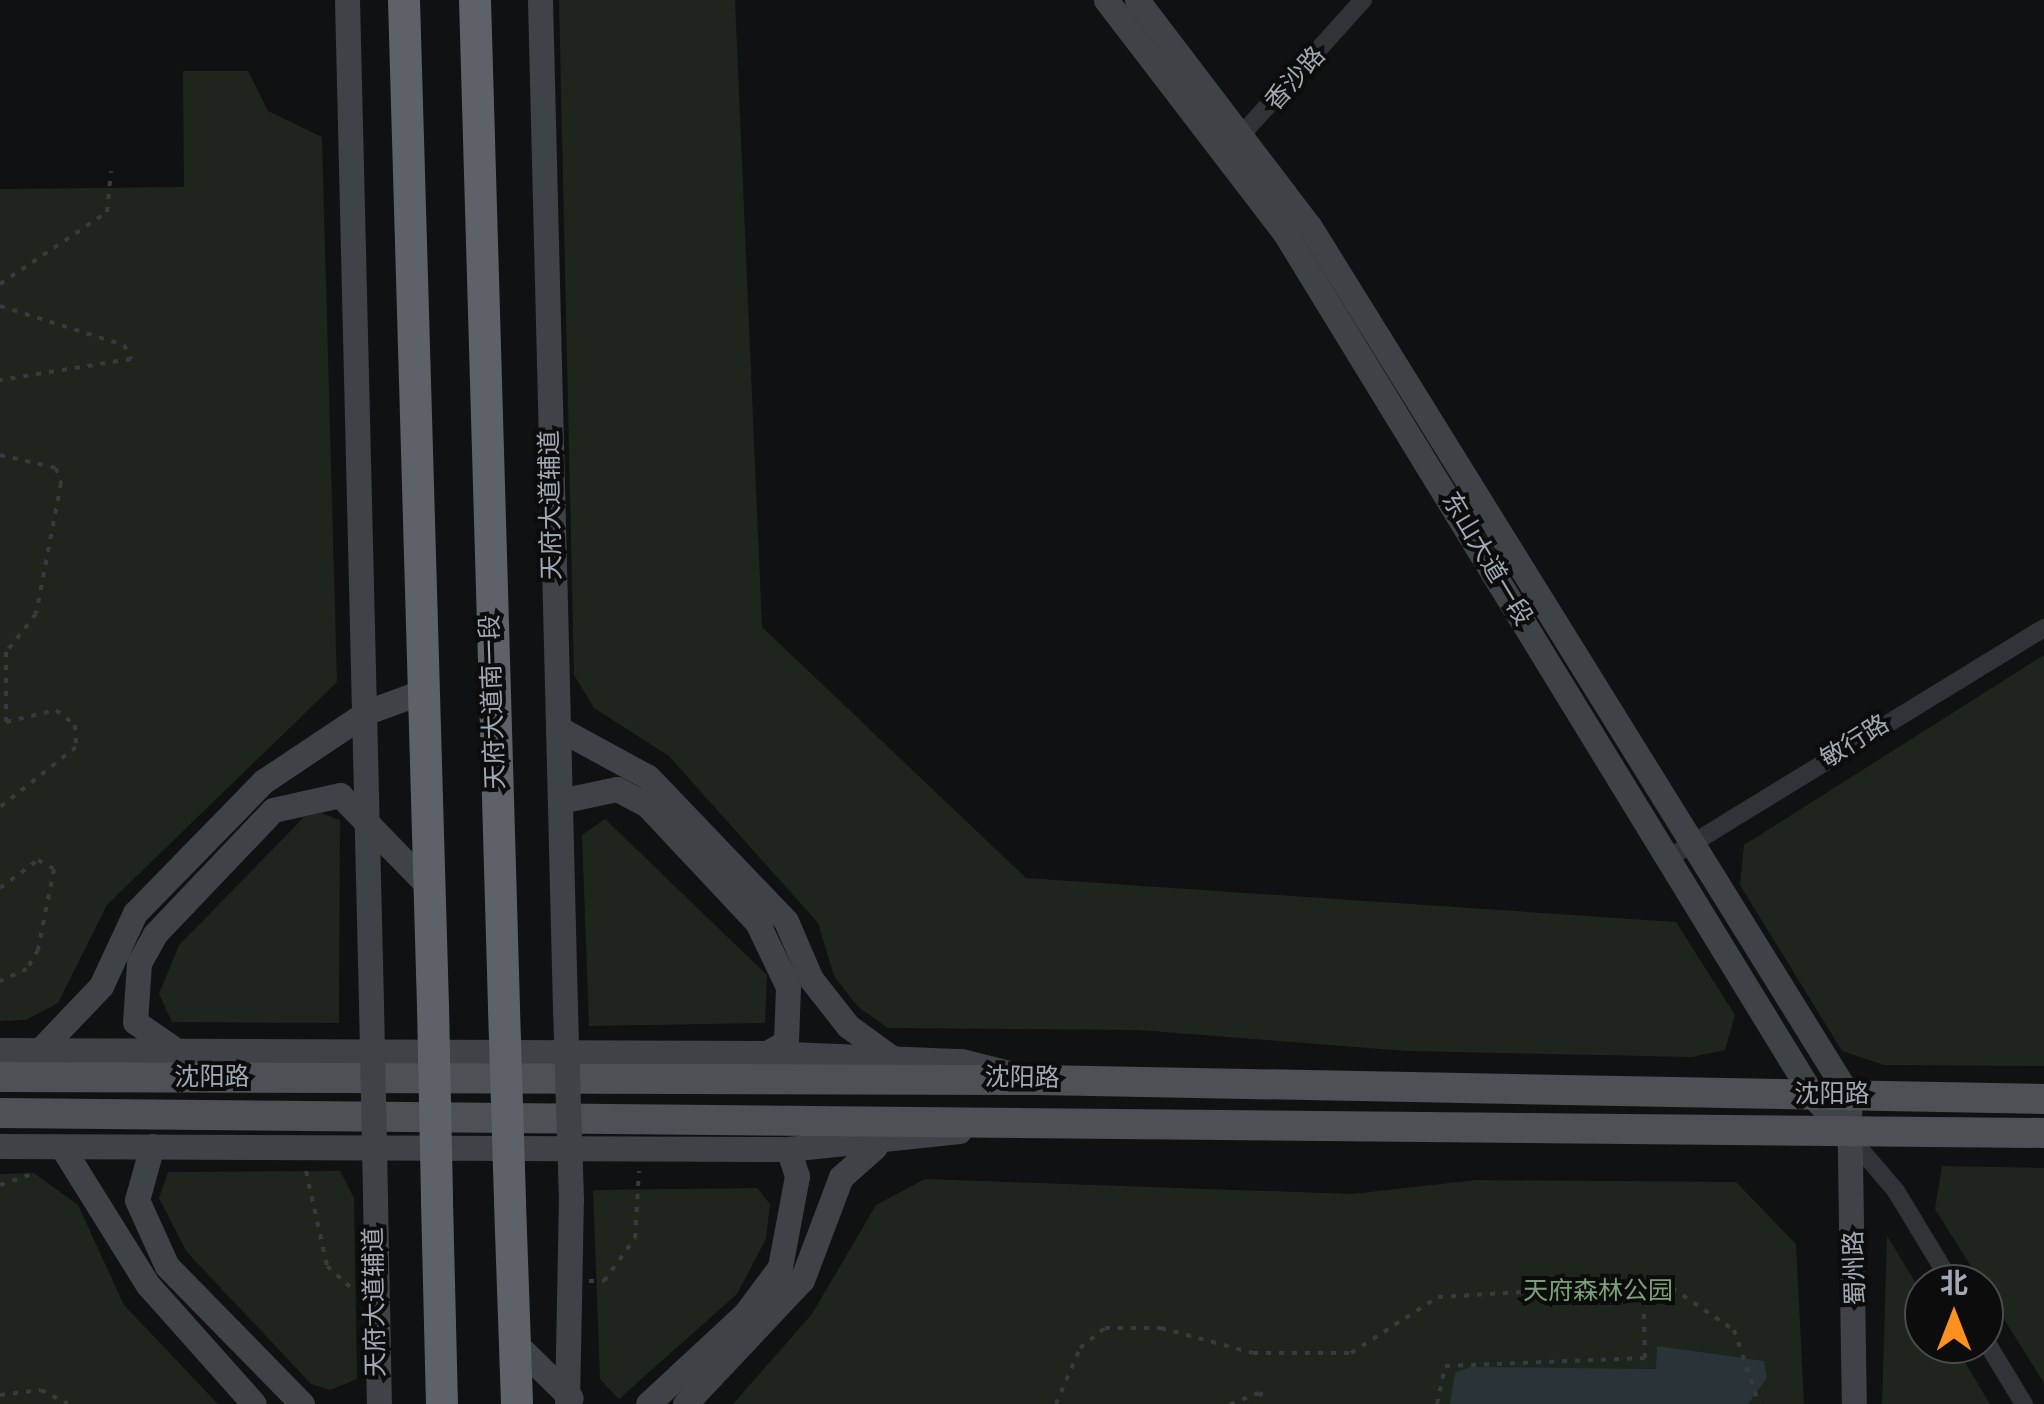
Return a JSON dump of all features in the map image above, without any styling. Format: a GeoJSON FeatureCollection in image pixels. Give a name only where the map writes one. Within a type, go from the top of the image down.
{"type":"FeatureCollection","features":[{"type":"Feature","properties":{"kind":"highway"},"geometry":{"type":"LineString","coordinates":[[404,0],[442,1404]]}},
{"type":"Feature","properties":{"kind":"highway","name":"天府大道南一段"},"geometry":{"type":"LineString","coordinates":[[475,0],[517,1404]]}},
{"type":"Feature","properties":{"kind":"highway"},"geometry":{"type":"LineString","coordinates":[[476,38],[486,0]]}},
{"type":"Feature","properties":{"kind":"main road","name":"沈阳路"},"geometry":{"type":"LineString","coordinates":[[0,1077],[1040,1080],[2044,1099]]}},
{"type":"Feature","properties":{"kind":"main road","name":"沈阳路"},"geometry":{"type":"LineString","coordinates":[[0,1113],[1024,1120],[2044,1133]]}},
{"type":"Feature","properties":{"kind":"street"},"geometry":{"type":"LineString","coordinates":[[347,0],[370,820]]}},
{"type":"Feature","properties":{"kind":"street","name":"天府大道辅道"},"geometry":{"type":"LineString","coordinates":[[540,0],[566,1009],[571,1401]]}},
{"type":"Feature","properties":{"kind":"street","name":"东山大道一段"},"geometry":{"type":"LineString","coordinates":[[1106,0],[1286,235],[1813,1096],[1896,1191],[1940,1264]]}},
{"type":"Feature","properties":{"kind":"street","name":"东山大道一段"},"geometry":{"type":"LineString","coordinates":[[1137,0],[1310,227],[1849,1096]]}},
{"type":"Feature","properties":{"kind":"street","name":"香沙路"},"geometry":{"type":"LineString","coordinates":[[1222,151],[1244,136],[1363,0]]}},
{"type":"Feature","properties":{"kind":"street","name":"敏行路"},"geometry":{"type":"LineString","coordinates":[[1667,859],[2044,628]]}},
{"type":"Feature","properties":{"kind":"street"},"geometry":{"type":"LineString","coordinates":[[41,1049],[101,986],[115,947],[159,885],[264,782],[367,712],[424,690]]}},
{"type":"Feature","properties":{"kind":"street"},"geometry":{"type":"LineString","coordinates":[[558,728],[648,777],[786,921],[811,979],[848,1026],[892,1058]]}},
{"type":"Feature","properties":{"kind":"street"},"geometry":{"type":"LineString","coordinates":[[560,801],[616,789],[647,805],[757,922],[780,954],[788,987],[786,1042],[768,1053]]}},
{"type":"Feature","properties":{"kind":"street"},"geometry":{"type":"LineString","coordinates":[[175,1048],[134,1022],[132,990],[155,934],[293,799],[340,795],[370,820],[429,887]]}},
{"type":"Feature","properties":{"kind":"street","name":"天府大道辅道"},"geometry":{"type":"LineString","coordinates":[[370,820],[375,1401]]}},
{"type":"Feature","properties":{"kind":"street"},"geometry":{"type":"LineString","coordinates":[[0,1050],[768,1053],[892,1058],[1040,1080]]}},
{"type":"Feature","properties":{"kind":"street"},"geometry":{"type":"LineString","coordinates":[[1845,1132],[1849,1096]]}},
{"type":"Feature","properties":{"kind":"street"},"geometry":{"type":"LineString","coordinates":[[0,1146],[875,1146],[1024,1120]]}},
{"type":"Feature","properties":{"kind":"street","name":"蜀州路"},"geometry":{"type":"LineString","coordinates":[[1845,1132],[1860,1329],[1854,1404]]}},
{"type":"Feature","properties":{"kind":"street"},"geometry":{"type":"LineString","coordinates":[[62,1146],[148,1285],[254,1404]]}},
{"type":"Feature","properties":{"kind":"street"},"geometry":{"type":"LineString","coordinates":[[152,1146],[138,1200],[167,1266],[302,1404]]}},
{"type":"Feature","properties":{"kind":"street"},"geometry":{"type":"LineString","coordinates":[[686,1404],[802,1280],[842,1177],[875,1146]]}},
{"type":"Feature","properties":{"kind":"street"},"geometry":{"type":"LineString","coordinates":[[648,1404],[746,1314],[780,1266],[797,1176],[788,1148]]}},
{"type":"Feature","properties":{"kind":"street"},"geometry":{"type":"LineString","coordinates":[[515,1344],[571,1401]]}},
{"type":"Feature","properties":{"kind":"street"},"geometry":{"type":"LineString","coordinates":[[2000,1364],[2024,1404]]}},
{"type":"Feature","properties":{"kind":"path"},"geometry":{"type":"LineString","coordinates":[[0,284],[107,212],[112,171]]}},
{"type":"Feature","properties":{"kind":"path"},"geometry":{"type":"LineString","coordinates":[[0,306],[124,344],[131,359],[0,380]]}},
{"type":"Feature","properties":{"kind":"path"},"geometry":{"type":"LineString","coordinates":[[0,454],[56,468],[62,483],[36,614],[6,652],[6,722],[56,710],[75,725],[76,746],[0,807]]}},
{"type":"Feature","properties":{"kind":"path"},"geometry":{"type":"LineString","coordinates":[[0,888],[38,860],[54,869],[38,950],[27,969],[0,981]]}},
{"type":"Feature","properties":{"kind":"path"},"geometry":{"type":"LineString","coordinates":[[306,1171],[327,1266],[356,1291]]}},
{"type":"Feature","properties":{"kind":"path"},"geometry":{"type":"LineString","coordinates":[[604,1280],[635,1238],[639,1171]]}},
{"type":"Feature","properties":{"kind":"path"},"geometry":{"type":"LineString","coordinates":[[0,1185],[34,1173]]}},
{"type":"Feature","properties":{"kind":"path"},"geometry":{"type":"LineString","coordinates":[[1437,1404],[1445,1366],[1645,1358],[1643,1285]]}},
{"type":"Feature","properties":{"kind":"path"},"geometry":{"type":"LineString","coordinates":[[1056,1404],[1080,1348],[1106,1328],[1161,1328],[1253,1352],[1351,1352],[1438,1297],[1643,1285],[1702,1304],[1750,1357],[1759,1404]]}},
{"type":"Feature","properties":{"kind":"path"},"geometry":{"type":"LineString","coordinates":[[0,1395],[41,1390],[68,1404]]}},
{"type":"Feature","properties":{"kind":"path"},"geometry":{"type":"LineString","coordinates":[[1230,1404],[1262,1392],[1256,1404]]}},
{"type":"Feature","properties":{"kind":"green space"},"geometry":{"type":"Polygon","coordinates":[[[559,0],[735,0],[762,627],[1026,878],[1676,922],[1735,1015],[1725,1050],[1692,1057],[1406,1051],[1139,1030],[888,1028],[857,1006],[834,976],[818,923],[669,756],[594,708],[574,675],[559,0]]]}},
{"type":"Feature","properties":{"kind":"green space"},"geometry":{"type":"Polygon","coordinates":[[[183,71],[248,71],[268,111],[322,137],[337,682],[107,905],[58,1003],[26,1020],[0,1021],[0,189],[184,187],[183,71]]]}},
{"type":"Feature","properties":{"kind":"green space"},"geometry":{"type":"Polygon","coordinates":[[[2044,655],[2044,1066],[1884,1065],[1842,1051],[1740,885],[1744,845],[2044,655]]]}},
{"type":"Feature","properties":{"kind":"green space"},"geometry":{"type":"Polygon","coordinates":[[[321,813],[340,820],[339,1023],[172,1022],[159,994],[179,945],[305,816],[321,813]]]}},
{"type":"Feature","properties":{"kind":"green space"},"geometry":{"type":"Polygon","coordinates":[[[605,819],[767,975],[765,1023],[589,1026],[582,835],[605,819]]]}},
{"type":"Feature","properties":{"kind":"green space"},"geometry":{"type":"Polygon","coordinates":[[[1942,1166],[2044,1168],[2044,1383],[2004,1319],[2004,1264],[1969,1264],[1935,1209],[1942,1166]]]}},
{"type":"Feature","properties":{"kind":"green space"},"geometry":{"type":"Polygon","coordinates":[[[340,1171],[354,1198],[357,1379],[330,1390],[311,1384],[186,1251],[159,1198],[168,1172],[340,1171]]]}},
{"type":"Feature","properties":{"kind":"green space"},"geometry":{"type":"Polygon","coordinates":[[[34,1173],[78,1205],[124,1305],[218,1404],[0,1404],[0,1174],[34,1173]]]}},
{"type":"Feature","properties":{"kind":"green space","name":"天府森林公园"},"geometry":{"type":"Polygon","coordinates":[[[925,1179],[1352,1194],[1476,1180],[1736,1182],[1796,1244],[1804,1404],[733,1404],[812,1314],[876,1205],[925,1179]]]}},
{"type":"Feature","properties":{"kind":"green space"},"geometry":{"type":"Polygon","coordinates":[[[757,1188],[770,1204],[766,1239],[737,1294],[619,1399],[600,1379],[593,1190],[757,1188]]]}},
{"type":"Feature","properties":{"kind":"green space"},"geometry":{"type":"Polygon","coordinates":[[[1887,1236],[1904,1264],[1904,1364],[1966,1364],[1990,1404],[1882,1404],[1887,1236]]]}},
{"type":"Feature","properties":{"kind":"shaded area"},"geometry":{"type":"Polygon","coordinates":[[[1657,1346],[1764,1361],[1767,1378],[1748,1404],[1450,1404],[1455,1373],[1470,1367],[1656,1369],[1657,1346]]]}}]}
